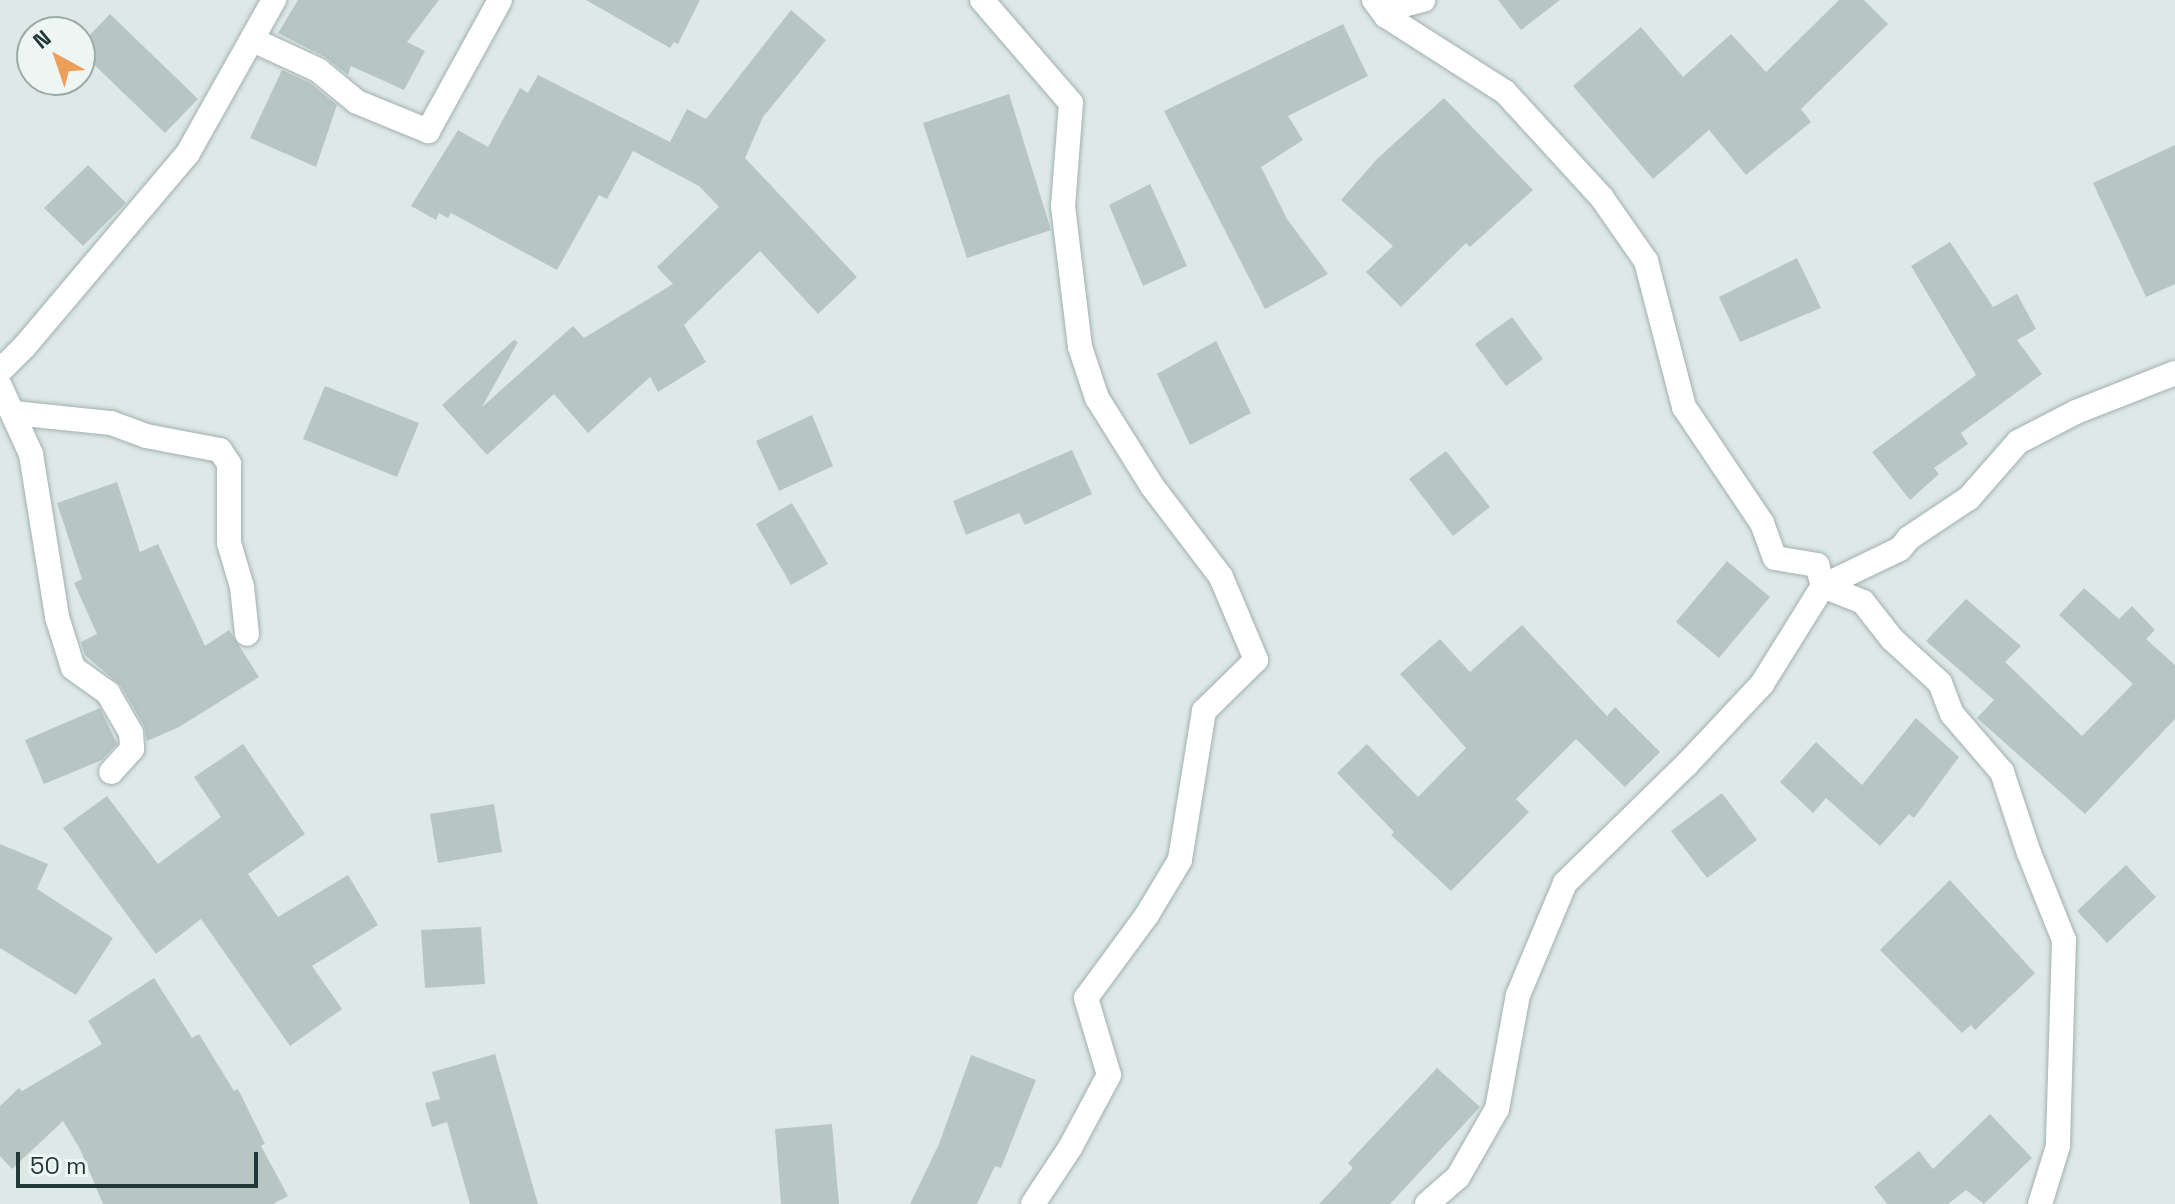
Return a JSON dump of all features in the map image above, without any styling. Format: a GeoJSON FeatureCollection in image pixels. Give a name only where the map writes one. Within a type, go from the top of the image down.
{"type":"FeatureCollection","features":[{"type":"Feature","properties":{"kind":"street"},"geometry":{"type":"LineString","coordinates":[[0,371],[25,346],[188,153],[274,0]]}},
{"type":"Feature","properties":{"kind":"street"},"geometry":{"type":"LineString","coordinates":[[253,40],[318,70],[357,102],[428,131],[500,0]]}},
{"type":"Feature","properties":{"kind":"street"},"geometry":{"type":"LineString","coordinates":[[982,0],[1071,103],[1063,206],[1080,347],[1097,398],[1152,486],[1221,577],[1256,660],[1204,711],[1180,860],[1147,915],[1086,998],[1109,1075],[1070,1148],[1033,1204]]}},
{"type":"Feature","properties":{"kind":"street"},"geometry":{"type":"LineString","coordinates":[[1380,8],[1423,0]]}},
{"type":"Feature","properties":{"kind":"street"},"geometry":{"type":"LineString","coordinates":[[1380,8],[1505,92],[1602,198],[1646,261],[1684,407],[1762,523],[1775,558],[1817,565],[1823,586]]}},
{"type":"Feature","properties":{"kind":"street"},"geometry":{"type":"LineString","coordinates":[[1427,1204],[1458,1177],[1497,1109],[1518,995],[1565,883],[1762,684],[1823,586],[1900,549],[1909,538],[1969,498],[2018,442],[2076,412],[2175,373]]}},
{"type":"Feature","properties":{"kind":"street"},"geometry":{"type":"LineString","coordinates":[[0,386],[31,454],[57,617],[73,668],[108,693],[131,733],[132,749],[111,772]]}},
{"type":"Feature","properties":{"kind":"street"},"geometry":{"type":"LineString","coordinates":[[14,413],[111,423],[146,436],[220,450],[229,464],[229,543],[242,587],[247,634]]}},
{"type":"Feature","properties":{"kind":"street"},"geometry":{"type":"LineString","coordinates":[[1823,586],[1863,602],[1892,639],[1940,683],[1952,714],[2002,772],[2029,853],[2064,940],[2058,1146],[2040,1204]]}},
{"type":"Feature","properties":{"kind":"building"},"geometry":{"type":"Polygon","coordinates":[[[298,0],[439,0],[407,42],[425,51],[404,90],[351,66],[348,75],[325,57],[278,33],[298,0]]]}},
{"type":"Feature","properties":{"kind":"building"},"geometry":{"type":"Polygon","coordinates":[[[586,0],[700,0],[678,44],[674,42],[670,48],[586,0]]]}},
{"type":"Feature","properties":{"kind":"building"},"geometry":{"type":"Polygon","coordinates":[[[1498,0],[1560,0],[1521,30],[1498,0]]]}},
{"type":"Feature","properties":{"kind":"building"},"geometry":{"type":"Polygon","coordinates":[[[1839,0],[1864,0],[1888,24],[1801,109],[1811,122],[1746,175],[1709,130],[1653,179],[1573,86],[1641,27],[1683,77],[1731,34],[1766,72],[1839,0]]]}},
{"type":"Feature","properties":{"kind":"building"},"geometry":{"type":"Polygon","coordinates":[[[791,10],[826,40],[763,117],[745,158],[857,277],[818,314],[760,251],[684,325],[706,362],[658,392],[650,377],[588,433],[554,394],[487,455],[442,405],[514,340],[518,342],[482,407],[573,326],[584,338],[673,284],[657,267],[719,207],[699,186],[633,151],[607,199],[599,195],[557,270],[451,213],[448,218],[439,213],[436,220],[411,206],[458,130],[488,147],[520,88],[528,93],[538,75],[670,142],[687,109],[706,119],[791,10]]]}},
{"type":"Feature","properties":{"kind":"building"},"geometry":{"type":"Polygon","coordinates":[[[110,14],[198,99],[165,133],[96,66],[96,28],[110,14]]]}},
{"type":"Feature","properties":{"kind":"building"},"geometry":{"type":"Polygon","coordinates":[[[1343,24],[1368,76],[1288,116],[1303,140],[1261,167],[1287,219],[1328,274],[1265,309],[1164,111],[1343,24]]]}},
{"type":"Feature","properties":{"kind":"building"},"geometry":{"type":"Polygon","coordinates":[[[282,70],[310,83],[337,105],[316,167],[250,138],[282,70]]]}},
{"type":"Feature","properties":{"kind":"building"},"geometry":{"type":"Polygon","coordinates":[[[1009,94],[1051,230],[967,258],[923,123],[1009,94]]]}},
{"type":"Feature","properties":{"kind":"building"},"geometry":{"type":"Polygon","coordinates":[[[1444,98],[1533,190],[1470,247],[1466,243],[1401,307],[1366,272],[1393,246],[1341,200],[1377,159],[1444,98]]]}},
{"type":"Feature","properties":{"kind":"building"},"geometry":{"type":"Polygon","coordinates":[[[2175,145],[2175,284],[2146,297],[2093,183],[2175,145]]]}},
{"type":"Feature","properties":{"kind":"building"},"geometry":{"type":"Polygon","coordinates":[[[88,165],[126,203],[83,246],[44,208],[88,165]]]}},
{"type":"Feature","properties":{"kind":"building"},"geometry":{"type":"Polygon","coordinates":[[[1150,184],[1187,266],[1143,286],[1109,205],[1150,184]]]}},
{"type":"Feature","properties":{"kind":"building"},"geometry":{"type":"Polygon","coordinates":[[[1950,242],[1993,307],[2017,294],[2036,329],[2017,340],[2042,374],[1961,433],[1968,444],[1934,468],[1939,474],[1910,500],[1872,452],[1976,375],[1911,266],[1950,242]]]}},
{"type":"Feature","properties":{"kind":"building"},"geometry":{"type":"Polygon","coordinates":[[[1797,258],[1821,308],[1740,342],[1719,297],[1797,258]]]}},
{"type":"Feature","properties":{"kind":"building"},"geometry":{"type":"Polygon","coordinates":[[[1512,317],[1543,359],[1506,386],[1475,344],[1512,317]]]}},
{"type":"Feature","properties":{"kind":"building"},"geometry":{"type":"Polygon","coordinates":[[[1216,341],[1251,413],[1190,445],[1157,374],[1216,341]]]}},
{"type":"Feature","properties":{"kind":"building"},"geometry":{"type":"Polygon","coordinates":[[[325,386],[419,423],[397,477],[303,439],[325,386]]]}},
{"type":"Feature","properties":{"kind":"building"},"geometry":{"type":"Polygon","coordinates":[[[812,415],[833,466],[779,491],[756,441],[812,415]]]}},
{"type":"Feature","properties":{"kind":"building"},"geometry":{"type":"Polygon","coordinates":[[[1072,450],[1092,494],[1025,525],[1019,513],[966,535],[953,501],[1072,450]]]}},
{"type":"Feature","properties":{"kind":"building"},"geometry":{"type":"Polygon","coordinates":[[[1446,451],[1490,507],[1453,536],[1409,479],[1446,451]]]}},
{"type":"Feature","properties":{"kind":"building"},"geometry":{"type":"Polygon","coordinates":[[[117,482],[140,552],[158,544],[205,646],[229,630],[259,677],[179,727],[147,741],[144,726],[121,686],[85,655],[81,642],[97,634],[74,583],[82,579],[57,503],[117,482]]]}},
{"type":"Feature","properties":{"kind":"building"},"geometry":{"type":"Polygon","coordinates":[[[792,503],[828,564],[791,585],[756,524],[792,503]]]}},
{"type":"Feature","properties":{"kind":"building"},"geometry":{"type":"Polygon","coordinates":[[[1727,561],[1770,597],[1719,658],[1676,622],[1727,561]]]}},
{"type":"Feature","properties":{"kind":"building"},"geometry":{"type":"Polygon","coordinates":[[[2084,588],[2119,619],[2132,606],[2155,630],[2146,639],[2175,665],[2175,719],[2085,814],[1977,718],[1994,700],[1926,641],[1966,599],[2021,646],[2005,662],[2082,736],[2133,684],[2059,615],[2084,588]]]}},
{"type":"Feature","properties":{"kind":"building"},"geometry":{"type":"Polygon","coordinates":[[[1522,625],[1607,716],[1615,707],[1660,752],[1625,787],[1576,739],[1516,799],[1529,812],[1451,891],[1391,835],[1394,832],[1337,773],[1367,744],[1418,797],[1466,748],[1400,674],[1440,639],[1470,672],[1522,625]]]}},
{"type":"Feature","properties":{"kind":"building"},"geometry":{"type":"Polygon","coordinates":[[[100,708],[117,744],[102,760],[44,784],[25,740],[100,708]]]}},
{"type":"Feature","properties":{"kind":"building"},"geometry":{"type":"Polygon","coordinates":[[[1916,718],[1959,757],[1914,818],[1909,814],[1880,846],[1826,798],[1813,813],[1780,782],[1816,742],[1862,785],[1916,718]]]}},
{"type":"Feature","properties":{"kind":"building"},"geometry":{"type":"Polygon","coordinates":[[[243,744],[305,834],[248,874],[278,917],[348,875],[378,925],[312,966],[342,1009],[290,1046],[201,919],[156,954],[63,828],[107,796],[158,864],[221,817],[194,777],[243,744]]]}},
{"type":"Feature","properties":{"kind":"building"},"geometry":{"type":"Polygon","coordinates":[[[1722,793],[1757,840],[1707,878],[1671,831],[1722,793]]]}},
{"type":"Feature","properties":{"kind":"building"},"geometry":{"type":"Polygon","coordinates":[[[494,804],[502,852],[438,863],[430,814],[494,804]]]}},
{"type":"Feature","properties":{"kind":"building"},"geometry":{"type":"Polygon","coordinates":[[[0,844],[48,864],[37,889],[113,938],[76,995],[0,948],[0,844]]]}},
{"type":"Feature","properties":{"kind":"building"},"geometry":{"type":"Polygon","coordinates":[[[2126,865],[2156,897],[2107,943],[2077,911],[2126,865]]]}},
{"type":"Feature","properties":{"kind":"building"},"geometry":{"type":"Polygon","coordinates":[[[1950,880],[2035,973],[1975,1030],[1971,1025],[1962,1033],[1880,950],[1950,880]]]}},
{"type":"Feature","properties":{"kind":"building"},"geometry":{"type":"Polygon","coordinates":[[[481,927],[485,984],[425,988],[421,930],[481,927]]]}},
{"type":"Feature","properties":{"kind":"building"},"geometry":{"type":"Polygon","coordinates":[[[154,978],[192,1038],[199,1034],[234,1091],[238,1089],[265,1144],[261,1146],[288,1196],[273,1204],[103,1204],[80,1149],[63,1121],[12,1169],[0,1156],[0,1106],[19,1088],[22,1091],[102,1044],[88,1021],[154,978]]]}},
{"type":"Feature","properties":{"kind":"building"},"geometry":{"type":"Polygon","coordinates":[[[495,1054],[538,1204],[470,1204],[447,1122],[432,1127],[425,1103],[440,1099],[432,1072],[495,1054]]]}},
{"type":"Feature","properties":{"kind":"building"},"geometry":{"type":"Polygon","coordinates":[[[971,1055],[1036,1080],[1001,1168],[995,1166],[977,1204],[910,1204],[939,1144],[971,1055]]]}},
{"type":"Feature","properties":{"kind":"building"},"geometry":{"type":"Polygon","coordinates":[[[1437,1068],[1480,1107],[1390,1204],[1319,1204],[1353,1168],[1348,1163],[1437,1068]]]}},
{"type":"Feature","properties":{"kind":"building"},"geometry":{"type":"Polygon","coordinates":[[[1990,1114],[2032,1158],[1984,1204],[1966,1190],[1948,1204],[1887,1204],[1874,1187],[1919,1151],[1933,1169],[1990,1114]]]}},
{"type":"Feature","properties":{"kind":"building"},"geometry":{"type":"Polygon","coordinates":[[[832,1124],[839,1204],[781,1204],[775,1129],[832,1124]]]}}]}
